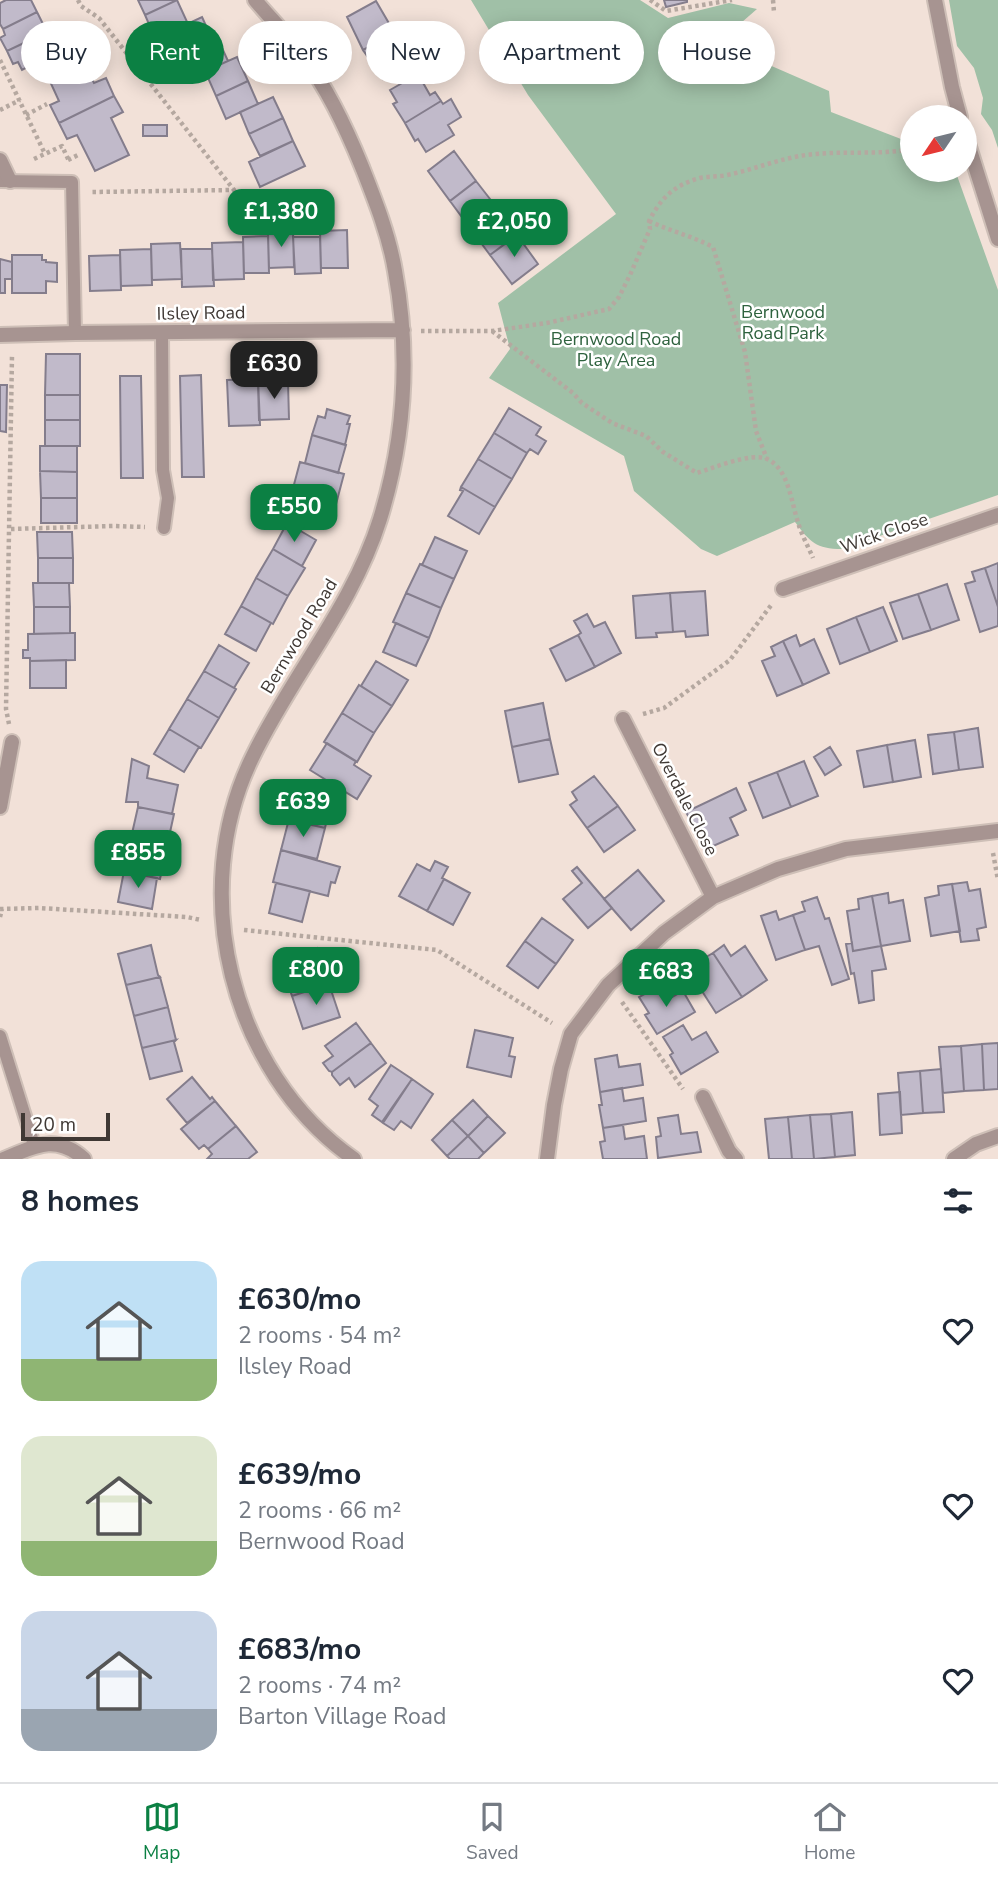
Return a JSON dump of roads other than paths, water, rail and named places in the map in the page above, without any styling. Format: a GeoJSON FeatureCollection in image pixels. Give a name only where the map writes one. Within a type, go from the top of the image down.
{"type":"FeatureCollection","features":[{"type":"Feature","properties":{"kind":"street","name":"Bernwood Road"},"geometry":{"type":"LineString","coordinates":[[255,0],[306,60],[347,130],[374,199],[395,268],[403,330],[405,390],[394,460],[380,519],[339,612],[251,759],[237,796],[227,835],[221,880],[223,926],[232,981],[251,1036],[277,1082],[312,1123],[354,1159]]}},
{"type":"Feature","properties":{"kind":"street"},"geometry":{"type":"LineString","coordinates":[[935,0],[957,105]]}},
{"type":"Feature","properties":{"kind":"street"},"geometry":{"type":"LineString","coordinates":[[0,160],[5,181]]}},
{"type":"Feature","properties":{"kind":"street"},"geometry":{"type":"LineString","coordinates":[[977,172],[998,239]]}},
{"type":"Feature","properties":{"kind":"street","name":"Ilsley Road"},"geometry":{"type":"LineString","coordinates":[[6,335],[403,330]]}},
{"type":"Feature","properties":{"kind":"street","name":"Wick Close"},"geometry":{"type":"LineString","coordinates":[[783,590],[998,515]]}},
{"type":"Feature","properties":{"kind":"street","name":"Overdale Close"},"geometry":{"type":"LineString","coordinates":[[623,719],[713,897]]}},
{"type":"Feature","properties":{"kind":"street"},"geometry":{"type":"LineString","coordinates":[[0,807],[12,742]]}},
{"type":"Feature","properties":{"kind":"street"},"geometry":{"type":"LineString","coordinates":[[547,1159],[556,1093],[571,1034],[608,985],[664,933],[713,897],[778,869],[846,849],[998,831]]}},
{"type":"Feature","properties":{"kind":"street"},"geometry":{"type":"LineString","coordinates":[[703,1097],[729,1151],[736,1159]]}},
{"type":"Feature","properties":{"kind":"street"},"geometry":{"type":"LineString","coordinates":[[954,1159],[976,1144],[998,1136]]}},
{"type":"Feature","properties":{"kind":"street"},"geometry":{"type":"LineString","coordinates":[[4,1159],[34,1145],[48,1143],[63,1147],[84,1159]]}},
{"type":"Feature","properties":{"kind":"lane"},"geometry":{"type":"LineString","coordinates":[[5,181],[72,187],[75,333]]}},
{"type":"Feature","properties":{"kind":"lane"},"geometry":{"type":"LineString","coordinates":[[162,333],[163,470],[169,498],[164,528]]}},
{"type":"Feature","properties":{"kind":"lane"},"geometry":{"type":"LineString","coordinates":[[0,1036],[34,1145]]}},
{"type":"Feature","properties":{"kind":"park label","name":"Bernwood Road Park"},"geometry":{"type":"Point","coordinates":[783,322]}},
{"type":"Feature","properties":{"kind":"park label","name":"Bernwood Road Play Area"},"geometry":{"type":"Point","coordinates":[616,349]}}]}
